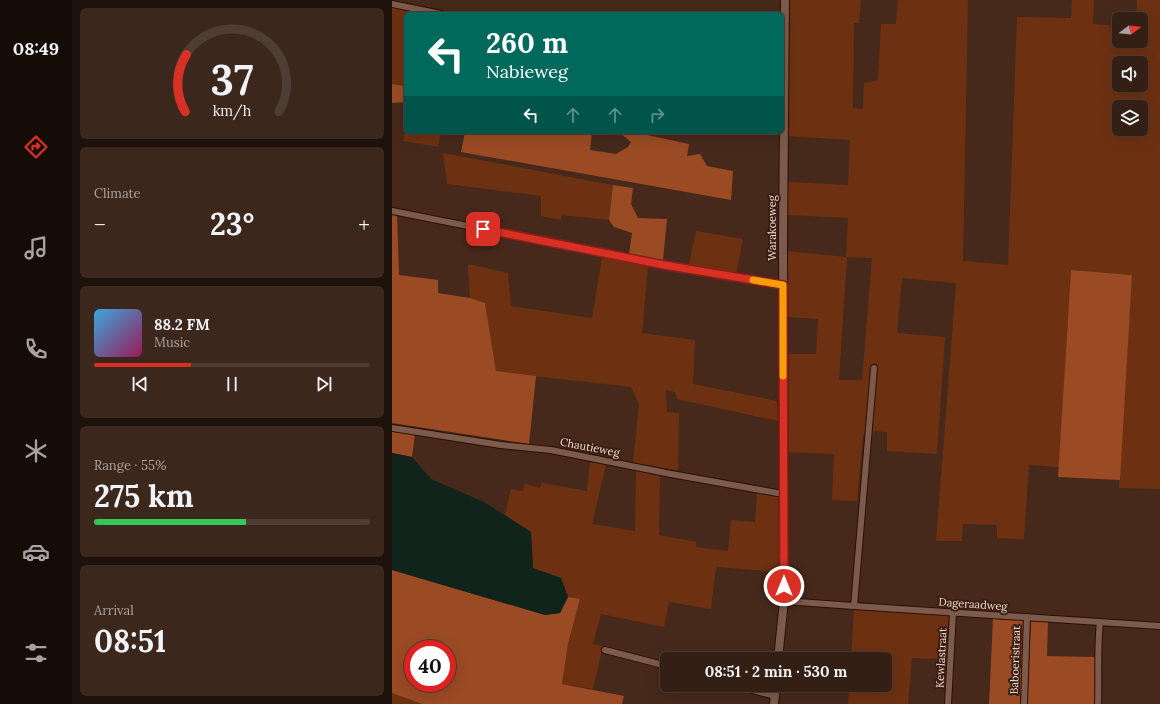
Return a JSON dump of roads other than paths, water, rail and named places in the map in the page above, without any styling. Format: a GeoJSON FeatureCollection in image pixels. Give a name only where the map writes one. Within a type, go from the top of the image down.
{"type":"FeatureCollection","features":[{"type":"Feature","properties":{"kind":"street","name":"Warakoeweg"},"geometry":{"type":"LineString","coordinates":[[784,39],[785,0]]}},
{"type":"Feature","properties":{"kind":"street"},"geometry":{"type":"LineString","coordinates":[[392,4],[432,12]]}},
{"type":"Feature","properties":{"kind":"street","name":"Warakoeweg"},"geometry":{"type":"LineString","coordinates":[[779,652],[784,601],[783,134]]}},
{"type":"Feature","properties":{"kind":"street"},"geometry":{"type":"LineString","coordinates":[[392,211],[664,265],[783,285]]}},
{"type":"Feature","properties":{"kind":"street"},"geometry":{"type":"LineString","coordinates":[[854,606],[874,368]]}},
{"type":"Feature","properties":{"kind":"street","name":"Chautieweg"},"geometry":{"type":"LineString","coordinates":[[392,428],[501,445],[551,450],[783,494]]}},
{"type":"Feature","properties":{"kind":"street","name":"Dageraadweg"},"geometry":{"type":"LineString","coordinates":[[784,601],[1160,626]]}},
{"type":"Feature","properties":{"kind":"street","name":"Kewlastraat"},"geometry":{"type":"LineString","coordinates":[[948,704],[953,612]]}},
{"type":"Feature","properties":{"kind":"street","name":"Baboeristraat"},"geometry":{"type":"LineString","coordinates":[[1024,704],[1027,617]]}},
{"type":"Feature","properties":{"kind":"street"},"geometry":{"type":"LineString","coordinates":[[1098,704],[1098,642],[1100,622]]}},
{"type":"Feature","properties":{"kind":"street"},"geometry":{"type":"LineString","coordinates":[[605,650],[660,664]]}},
{"type":"Feature","properties":{"kind":"street"},"geometry":{"type":"LineString","coordinates":[[753,692],[774,700]]}}]}
